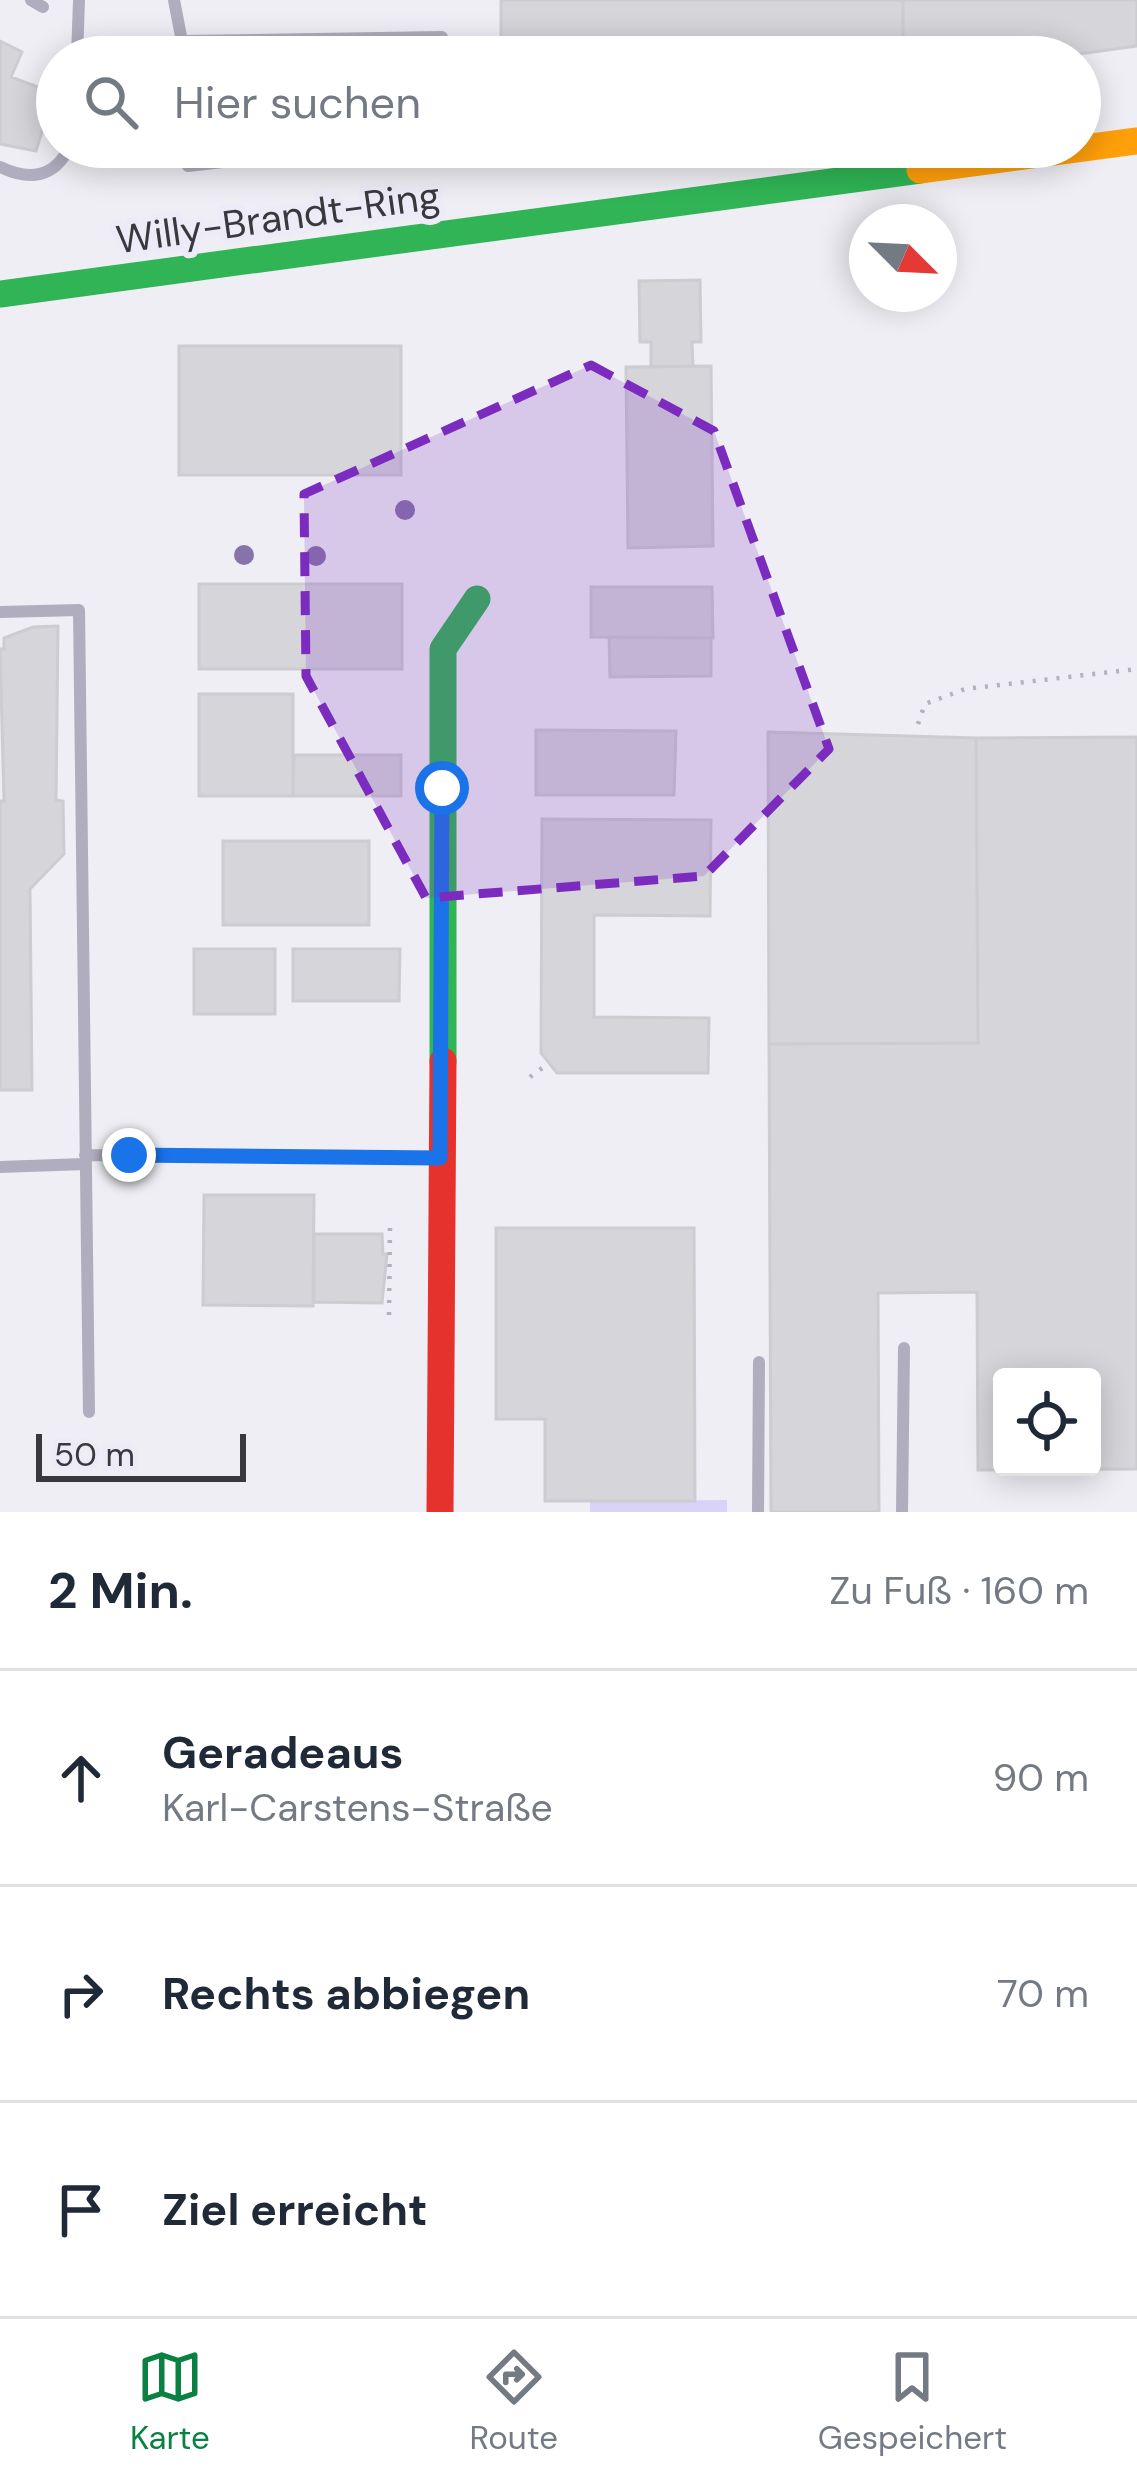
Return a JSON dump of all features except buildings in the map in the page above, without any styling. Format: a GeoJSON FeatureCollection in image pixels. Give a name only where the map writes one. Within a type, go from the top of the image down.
{"type":"FeatureCollection","features":[{"type":"Feature","properties":{"kind":"street","name":"Willy-Brandt-Ring"},"geometry":{"type":"LineString","coordinates":[[1101,146],[1137,141]]}},
{"type":"Feature","properties":{"kind":"street","name":"Willy-Brandt-Ring"},"geometry":{"type":"LineString","coordinates":[[0,294],[936,168]]}},
{"type":"Feature","properties":{"kind":"street"},"geometry":{"type":"LineString","coordinates":[[440,1512],[443,649],[477,599]]}},
{"type":"Feature","properties":{"kind":"lane"},"geometry":{"type":"LineString","coordinates":[[78,36],[79,0]]}},
{"type":"Feature","properties":{"kind":"lane"},"geometry":{"type":"LineString","coordinates":[[174,0],[184,36]]}},
{"type":"Feature","properties":{"kind":"lane"},"geometry":{"type":"LineString","coordinates":[[0,167],[14,174],[53,168]]}},
{"type":"Feature","properties":{"kind":"lane"},"geometry":{"type":"LineString","coordinates":[[0,612],[79,610],[89,1412]]}},
{"type":"Feature","properties":{"kind":"lane"},"geometry":{"type":"LineString","coordinates":[[0,1167],[85,1160],[440,1158]]}},
{"type":"Feature","properties":{"kind":"lane"},"geometry":{"type":"LineString","coordinates":[[902,1512],[904,1348]]}},
{"type":"Feature","properties":{"kind":"lane"},"geometry":{"type":"LineString","coordinates":[[758,1512],[759,1362]]}},
{"type":"Feature","properties":{"kind":"path"},"geometry":{"type":"LineString","coordinates":[[918,724],[925,704],[965,689],[1137,669]]}},
{"type":"Feature","properties":{"kind":"path"},"geometry":{"type":"LineString","coordinates":[[530,1077],[549,1063]]}},
{"type":"Feature","properties":{"kind":"path"},"geometry":{"type":"LineString","coordinates":[[389,1315],[390,1226]]}},
{"type":"Feature","properties":{"kind":"highlighted area"},"geometry":{"type":"Polygon","coordinates":[[[591,365],[714,431],[829,749],[704,876],[426,898],[306,676],[304,494],[591,365]]]}},
{"type":"Feature","properties":{"kind":"shaded area"},"geometry":{"type":"Polygon","coordinates":[[[727,1500],[727,1512],[590,1512],[590,1501],[727,1500]]]}},
{"type":"Feature","properties":{"kind":"traffic: fast"},"geometry":{"type":"LineString","coordinates":[[0,294],[920,170]]}},
{"type":"Feature","properties":{"kind":"traffic: fast"},"geometry":{"type":"LineString","coordinates":[[443,1061],[443,649],[477,599]]}},
{"type":"Feature","properties":{"kind":"traffic: slow"},"geometry":{"type":"LineString","coordinates":[[1101,146],[1137,141]]}},
{"type":"Feature","properties":{"kind":"traffic: slow"},"geometry":{"type":"LineString","coordinates":[[920,170],[935,168]]}},
{"type":"Feature","properties":{"kind":"traffic: jam"},"geometry":{"type":"LineString","coordinates":[[440,1512],[443,1061]]}},
{"type":"Feature","properties":{"kind":"route"},"geometry":{"type":"LineString","coordinates":[[129,1155],[440,1158],[442,788]]}}]}
